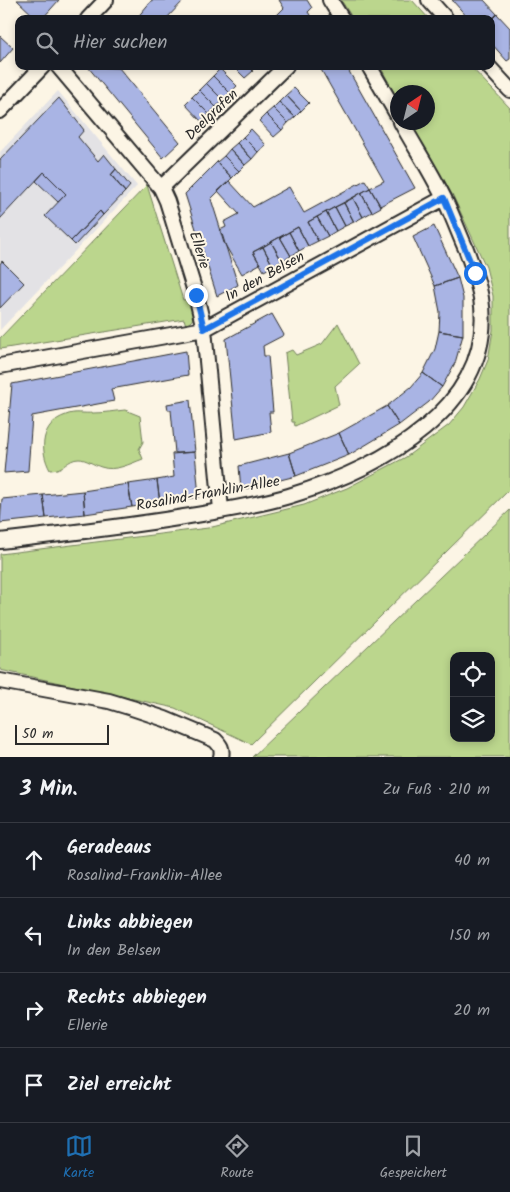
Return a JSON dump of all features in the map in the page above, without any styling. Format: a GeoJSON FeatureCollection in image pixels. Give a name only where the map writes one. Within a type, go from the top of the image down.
{"type":"FeatureCollection","features":[{"type":"Feature","properties":{"kind":"street"},"geometry":{"type":"LineString","coordinates":[[92,15],[106,0]]}},
{"type":"Feature","properties":{"kind":"street"},"geometry":{"type":"LineString","coordinates":[[330,0],[338,15]]}},
{"type":"Feature","properties":{"kind":"street"},"geometry":{"type":"LineString","coordinates":[[429,0],[442,15]]}},
{"type":"Feature","properties":{"kind":"street"},"geometry":{"type":"LineString","coordinates":[[0,111],[39,70]]}},
{"type":"Feature","properties":{"kind":"street","name":"Ellerie"},"geometry":{"type":"LineString","coordinates":[[61,70],[161,188],[167,201],[196,295],[204,329],[221,510]]}},
{"type":"Feature","properties":{"kind":"street","name":"Deelgrafen"},"geometry":{"type":"LineString","coordinates":[[161,188],[282,70]]}},
{"type":"Feature","properties":{"kind":"street"},"geometry":{"type":"LineString","coordinates":[[371,70],[390,102]]}},
{"type":"Feature","properties":{"kind":"street"},"geometry":{"type":"LineString","coordinates":[[492,70],[510,90]]}},
{"type":"Feature","properties":{"kind":"street","name":"Rosalind-Franklin-Allee"},"geometry":{"type":"LineString","coordinates":[[0,541],[122,526],[270,501],[304,492],[368,464],[422,431],[439,416],[460,390],[475,360],[482,316],[481,300],[475,273],[444,198],[406,130]]}},
{"type":"Feature","properties":{"kind":"street","name":"In den Belsen"},"geometry":{"type":"LineString","coordinates":[[0,366],[204,329],[444,198]]}},
{"type":"Feature","properties":{"kind":"street"},"geometry":{"type":"LineString","coordinates":[[0,681],[109,701],[166,719],[214,740],[220,745],[222,754]]}},
{"type":"Feature","properties":{"kind":"shaded area"},"geometry":{"type":"Polygon","coordinates":[[[58,91],[137,186],[0,330],[0,152],[58,91]]]}},
{"type":"Feature","properties":{"kind":"green space"},"geometry":{"type":"Polygon","coordinates":[[[341,0],[412,0],[425,15],[350,15],[341,0]]]}},
{"type":"Feature","properties":{"kind":"green space"},"geometry":{"type":"Polygon","coordinates":[[[382,70],[474,70],[510,108],[510,489],[251,744],[175,708],[0,670],[0,554],[208,528],[304,505],[347,488],[406,457],[449,425],[464,407],[480,379],[488,360],[493,330],[493,296],[486,267],[453,196],[415,130],[435,130],[435,85],[390,85],[382,70]]]}},
{"type":"Feature","properties":{"kind":"green space"},"geometry":{"type":"Polygon","coordinates":[[[147,185],[183,300],[191,298],[194,313],[192,320],[186,325],[184,319],[0,349],[0,338],[147,185]]]}},
{"type":"Feature","properties":{"kind":"green space"},"geometry":{"type":"Polygon","coordinates":[[[338,323],[359,364],[335,386],[339,405],[295,426],[294,422],[292,422],[285,353],[292,350],[296,355],[322,344],[338,323]]]}},
{"type":"Feature","properties":{"kind":"green space"},"geometry":{"type":"Polygon","coordinates":[[[125,410],[140,416],[143,442],[139,449],[143,459],[111,469],[82,459],[75,459],[55,470],[50,470],[44,454],[44,438],[51,424],[73,413],[101,413],[125,410]]]}},
{"type":"Feature","properties":{"kind":"green space"},"geometry":{"type":"Polygon","coordinates":[[[510,510],[510,757],[252,757],[510,510]]]}},
{"type":"Feature","properties":{"kind":"building"},"geometry":{"type":"Polygon","coordinates":[[[17,0],[59,0],[46,15],[33,15],[17,0]]]}},
{"type":"Feature","properties":{"kind":"building"},"geometry":{"type":"Polygon","coordinates":[[[152,0],[184,0],[170,15],[139,15],[152,0]]]}},
{"type":"Feature","properties":{"kind":"building"},"geometry":{"type":"Polygon","coordinates":[[[279,0],[307,0],[312,8],[308,12],[310,15],[277,15],[284,8],[279,0]]]}},
{"type":"Feature","properties":{"kind":"building"},"geometry":{"type":"Polygon","coordinates":[[[452,0],[484,0],[497,14],[495,16],[465,15],[452,0]]]}},
{"type":"Feature","properties":{"kind":"building"},"geometry":{"type":"Polygon","coordinates":[[[497,14],[510,28],[510,59],[507,61],[495,48],[495,16],[497,14]]]}},
{"type":"Feature","properties":{"kind":"building"},"geometry":{"type":"Polygon","coordinates":[[[0,36],[13,48],[0,63],[0,36]]]}},
{"type":"Feature","properties":{"kind":"building"},"geometry":{"type":"Polygon","coordinates":[[[90,70],[121,70],[180,142],[163,158],[90,70]]]}},
{"type":"Feature","properties":{"kind":"building"},"geometry":{"type":"Polygon","coordinates":[[[221,70],[237,86],[230,93],[213,76],[221,70]]]}},
{"type":"Feature","properties":{"kind":"building"},"geometry":{"type":"Polygon","coordinates":[[[237,70],[253,71],[245,78],[237,70]]]}},
{"type":"Feature","properties":{"kind":"building"},"geometry":{"type":"Polygon","coordinates":[[[321,70],[348,70],[415,188],[380,206],[370,188],[384,181],[321,70]]]}},
{"type":"Feature","properties":{"kind":"building"},"geometry":{"type":"Polygon","coordinates":[[[213,76],[230,93],[223,100],[206,83],[213,76]]]}},
{"type":"Feature","properties":{"kind":"building"},"geometry":{"type":"Polygon","coordinates":[[[206,83],[223,100],[216,107],[199,90],[206,83]]]}},
{"type":"Feature","properties":{"kind":"building"},"geometry":{"type":"Polygon","coordinates":[[[294,88],[309,103],[301,111],[286,95],[294,88]]]}},
{"type":"Feature","properties":{"kind":"building"},"geometry":{"type":"Polygon","coordinates":[[[199,90],[216,107],[209,114],[192,97],[199,90]]]}},
{"type":"Feature","properties":{"kind":"building"},"geometry":{"type":"Polygon","coordinates":[[[286,95],[301,111],[295,117],[279,102],[286,95]]]}},
{"type":"Feature","properties":{"kind":"building"},"geometry":{"type":"Polygon","coordinates":[[[192,97],[209,114],[201,121],[185,104],[192,97]]]}},
{"type":"Feature","properties":{"kind":"building"},"geometry":{"type":"Polygon","coordinates":[[[59,98],[84,130],[78,137],[98,161],[104,154],[116,169],[111,175],[125,192],[103,215],[100,211],[71,241],[45,216],[66,194],[44,172],[0,219],[0,160],[59,98]]]}},
{"type":"Feature","properties":{"kind":"building"},"geometry":{"type":"Polygon","coordinates":[[[279,102],[295,117],[288,123],[273,108],[279,102]]]}},
{"type":"Feature","properties":{"kind":"building"},"geometry":{"type":"Polygon","coordinates":[[[273,108],[288,123],[282,130],[266,114],[273,108]]]}},
{"type":"Feature","properties":{"kind":"building"},"geometry":{"type":"Polygon","coordinates":[[[266,114],[282,130],[274,137],[259,121],[266,114]]]}},
{"type":"Feature","properties":{"kind":"building"},"geometry":{"type":"Polygon","coordinates":[[[251,129],[266,145],[258,152],[243,137],[251,129]]]}},
{"type":"Feature","properties":{"kind":"building"},"geometry":{"type":"Polygon","coordinates":[[[243,137],[258,152],[252,159],[237,143],[243,137]]]}},
{"type":"Feature","properties":{"kind":"building"},"geometry":{"type":"Polygon","coordinates":[[[237,143],[252,159],[245,165],[230,149],[237,143]]]}},
{"type":"Feature","properties":{"kind":"building"},"geometry":{"type":"Polygon","coordinates":[[[230,149],[245,165],[239,171],[224,156],[230,149]]]}},
{"type":"Feature","properties":{"kind":"building"},"geometry":{"type":"Polygon","coordinates":[[[224,156],[239,171],[232,178],[217,162],[224,156]]]}},
{"type":"Feature","properties":{"kind":"building"},"geometry":{"type":"Polygon","coordinates":[[[217,162],[232,178],[211,199],[238,285],[217,296],[185,194],[217,162]]]}},
{"type":"Feature","properties":{"kind":"building"},"geometry":{"type":"Polygon","coordinates":[[[116,169],[130,186],[125,192],[111,175],[116,169]]]}},
{"type":"Feature","properties":{"kind":"building"},"geometry":{"type":"Polygon","coordinates":[[[44,172],[66,194],[58,202],[36,181],[44,172]]]}},
{"type":"Feature","properties":{"kind":"building"},"geometry":{"type":"Polygon","coordinates":[[[365,180],[370,188],[308,222],[318,241],[308,246],[298,227],[253,252],[260,264],[242,274],[224,243],[220,230],[226,227],[224,222],[239,214],[218,191],[229,181],[253,207],[289,187],[304,213],[365,180]]]}},
{"type":"Feature","properties":{"kind":"building"},"geometry":{"type":"Polygon","coordinates":[[[370,188],[381,207],[372,212],[361,193],[370,188]]]}},
{"type":"Feature","properties":{"kind":"building"},"geometry":{"type":"Polygon","coordinates":[[[361,193],[372,212],[363,217],[353,198],[361,193]]]}},
{"type":"Feature","properties":{"kind":"building"},"geometry":{"type":"Polygon","coordinates":[[[353,198],[363,217],[354,222],[344,203],[353,198]]]}},
{"type":"Feature","properties":{"kind":"building"},"geometry":{"type":"Polygon","coordinates":[[[344,203],[354,222],[345,226],[335,207],[344,203]]]}},
{"type":"Feature","properties":{"kind":"building"},"geometry":{"type":"Polygon","coordinates":[[[335,207],[345,226],[336,231],[326,212],[335,207]]]}},
{"type":"Feature","properties":{"kind":"building"},"geometry":{"type":"Polygon","coordinates":[[[100,211],[103,215],[75,245],[71,241],[100,211]]]}},
{"type":"Feature","properties":{"kind":"building"},"geometry":{"type":"Polygon","coordinates":[[[326,212],[336,231],[328,236],[317,217],[326,212]]]}},
{"type":"Feature","properties":{"kind":"building"},"geometry":{"type":"Polygon","coordinates":[[[317,217],[328,236],[318,241],[308,222],[317,217]]]}},
{"type":"Feature","properties":{"kind":"building"},"geometry":{"type":"Polygon","coordinates":[[[434,226],[458,278],[435,286],[413,237],[434,226]]]}},
{"type":"Feature","properties":{"kind":"building"},"geometry":{"type":"Polygon","coordinates":[[[298,227],[308,246],[299,251],[289,232],[298,227]]]}},
{"type":"Feature","properties":{"kind":"building"},"geometry":{"type":"Polygon","coordinates":[[[289,232],[299,251],[291,256],[280,237],[289,232]]]}},
{"type":"Feature","properties":{"kind":"building"},"geometry":{"type":"Polygon","coordinates":[[[280,237],[291,256],[282,261],[271,242],[280,237]]]}},
{"type":"Feature","properties":{"kind":"building"},"geometry":{"type":"Polygon","coordinates":[[[271,242],[282,261],[273,266],[263,247],[271,242]]]}},
{"type":"Feature","properties":{"kind":"building"},"geometry":{"type":"Polygon","coordinates":[[[263,247],[273,266],[264,271],[253,252],[263,247]]]}},
{"type":"Feature","properties":{"kind":"building"},"geometry":{"type":"Polygon","coordinates":[[[2,261],[24,283],[0,308],[0,264],[2,261]]]}},
{"type":"Feature","properties":{"kind":"building"},"geometry":{"type":"Polygon","coordinates":[[[458,278],[463,298],[463,335],[439,331],[440,312],[435,286],[458,278]]]}},
{"type":"Feature","properties":{"kind":"building"},"geometry":{"type":"Polygon","coordinates":[[[272,314],[284,335],[263,346],[264,356],[268,356],[273,412],[269,412],[271,432],[236,439],[226,339],[272,314]]]}},
{"type":"Feature","properties":{"kind":"building"},"geometry":{"type":"Polygon","coordinates":[[[439,331],[463,335],[455,363],[442,387],[423,373],[435,349],[439,331]]]}},
{"type":"Feature","properties":{"kind":"building"},"geometry":{"type":"Polygon","coordinates":[[[186,351],[188,375],[111,389],[114,401],[32,416],[28,471],[4,473],[12,384],[186,351]]]}},
{"type":"Feature","properties":{"kind":"building"},"geometry":{"type":"Polygon","coordinates":[[[423,373],[442,387],[429,402],[399,425],[387,406],[411,387],[423,373]]]}},
{"type":"Feature","properties":{"kind":"building"},"geometry":{"type":"Polygon","coordinates":[[[190,400],[195,452],[175,453],[171,410],[168,410],[167,404],[190,400]]]}},
{"type":"Feature","properties":{"kind":"building"},"geometry":{"type":"Polygon","coordinates":[[[387,406],[399,425],[349,455],[339,433],[387,406]]]}},
{"type":"Feature","properties":{"kind":"building"},"geometry":{"type":"Polygon","coordinates":[[[339,433],[349,455],[296,476],[289,453],[339,433]]]}},
{"type":"Feature","properties":{"kind":"building"},"geometry":{"type":"Polygon","coordinates":[[[195,452],[199,497],[160,503],[157,480],[174,477],[172,454],[195,452]]]}},
{"type":"Feature","properties":{"kind":"building"},"geometry":{"type":"Polygon","coordinates":[[[289,453],[296,476],[241,490],[239,466],[289,453]]]}},
{"type":"Feature","properties":{"kind":"building"},"geometry":{"type":"Polygon","coordinates":[[[157,480],[160,503],[132,507],[128,484],[157,480]]]}},
{"type":"Feature","properties":{"kind":"building"},"geometry":{"type":"Polygon","coordinates":[[[128,484],[132,507],[85,514],[83,491],[128,484]]]}},
{"type":"Feature","properties":{"kind":"building"},"geometry":{"type":"Polygon","coordinates":[[[83,491],[85,514],[46,518],[43,495],[83,491]]]}},
{"type":"Feature","properties":{"kind":"building"},"geometry":{"type":"Polygon","coordinates":[[[43,495],[46,518],[0,523],[2,499],[43,495]]]}},
{"type":"Feature","properties":{"kind":"route"},"geometry":{"type":"LineString","coordinates":[[196,295],[204,329],[444,198],[475,273]]}}]}
